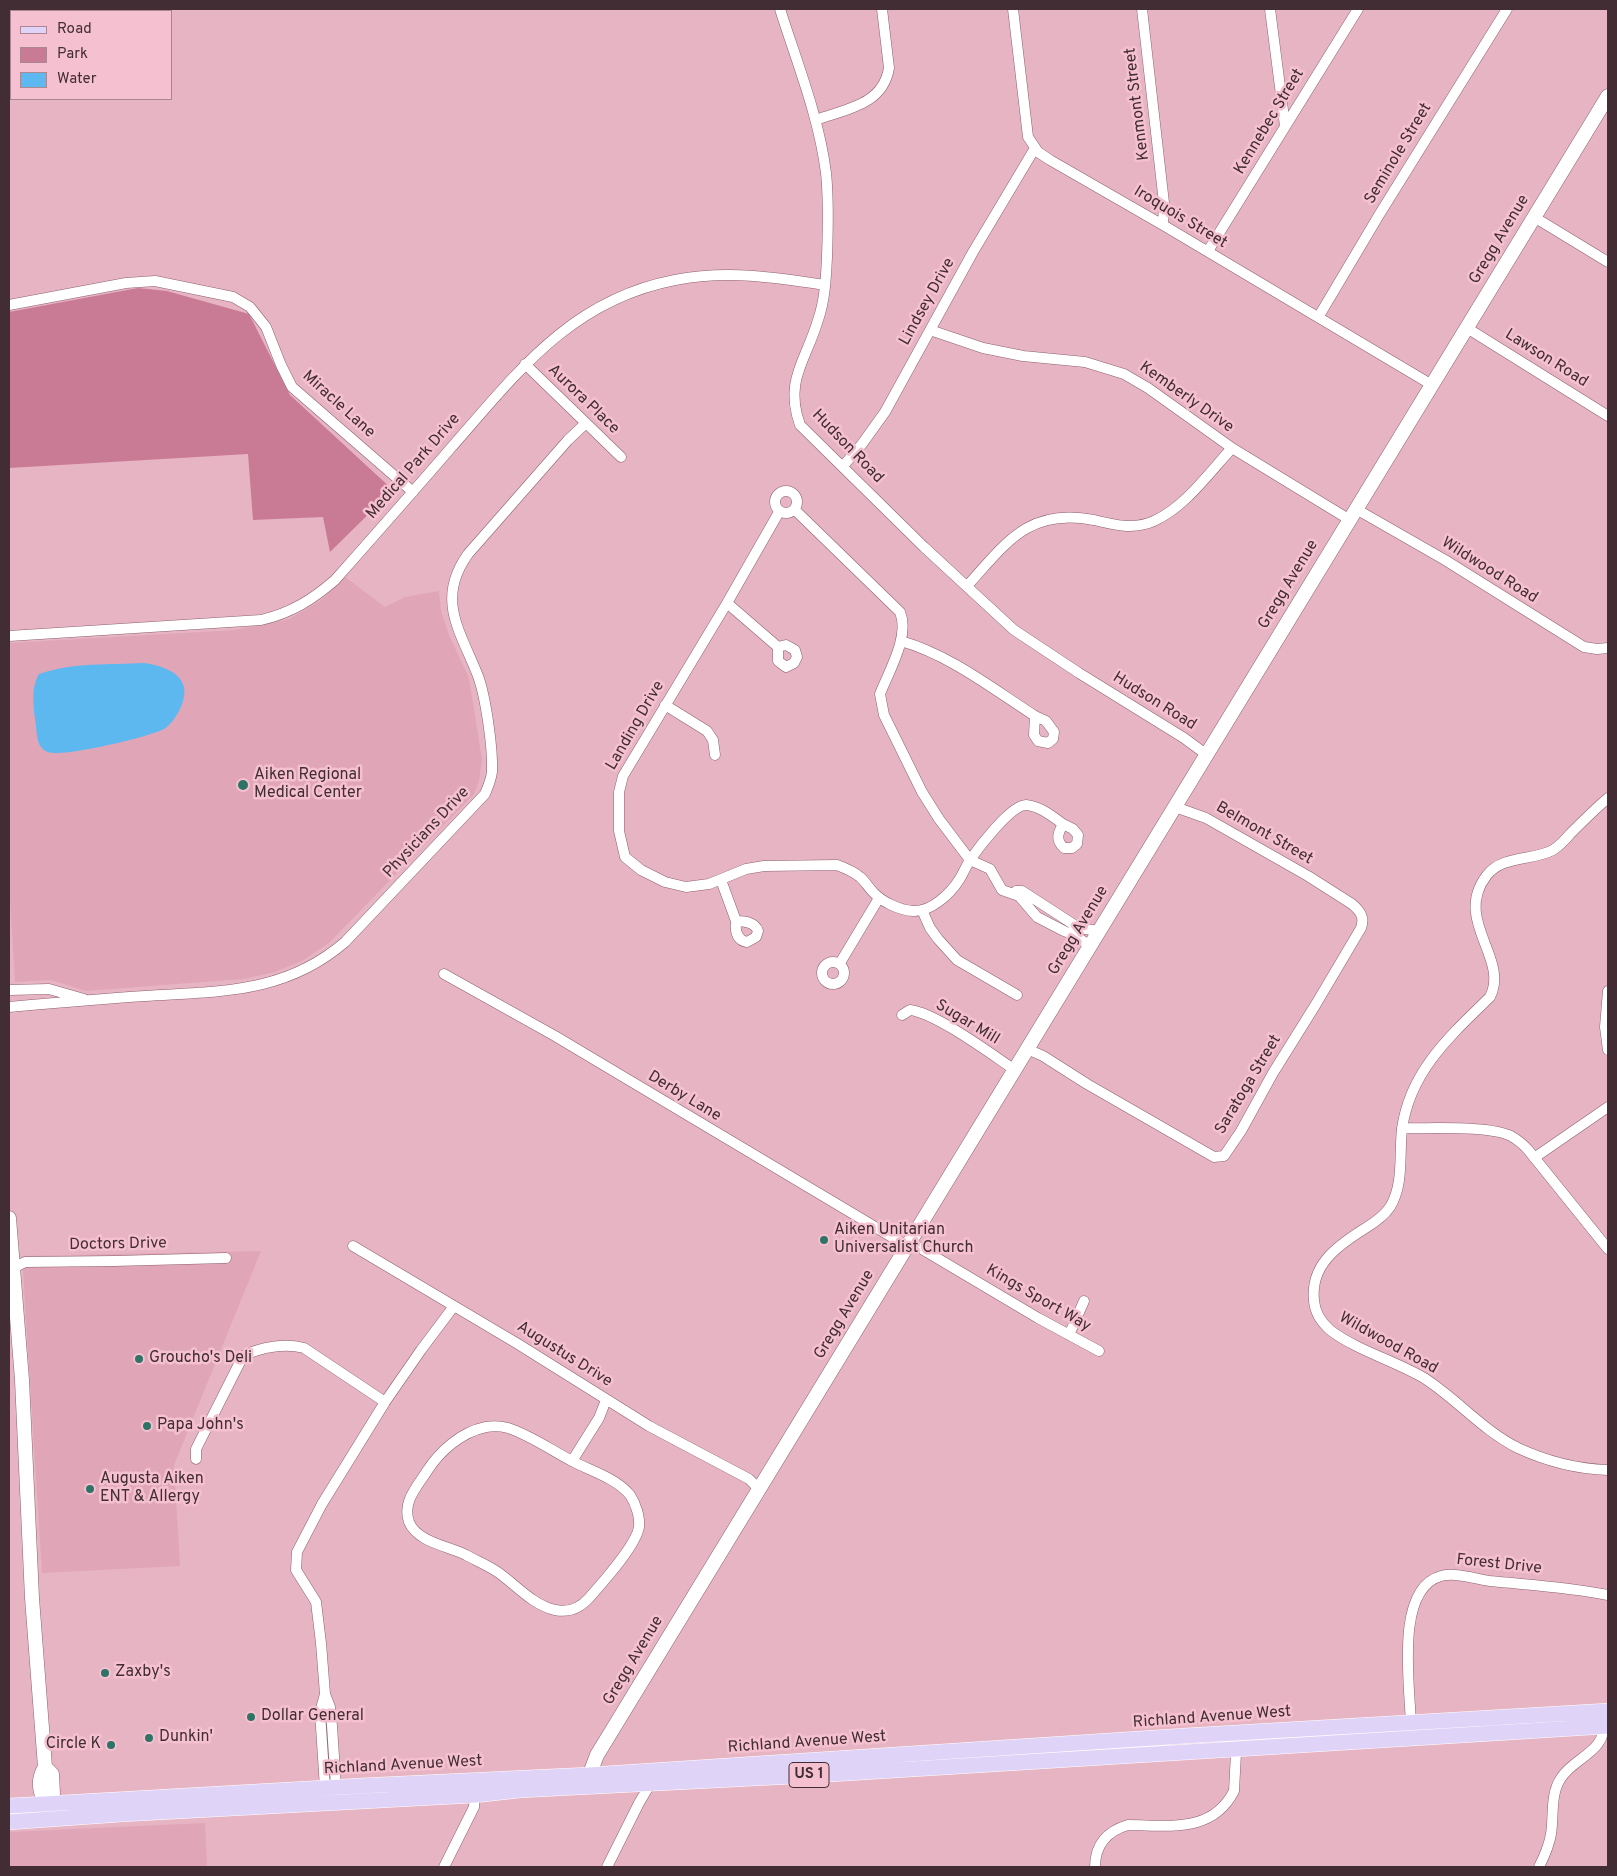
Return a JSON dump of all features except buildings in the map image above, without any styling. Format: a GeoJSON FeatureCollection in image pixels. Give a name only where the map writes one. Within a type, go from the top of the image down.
{"type":"FeatureCollection","features":[{"type":"Feature","properties":{"kind":"main road","name":"Richland Avenue West"},"geometry":{"type":"LineString","coordinates":[[1411,1731],[1604,1711]]}},
{"type":"Feature","properties":{"kind":"main road","name":"Richland Avenue West"},"geometry":{"type":"LineString","coordinates":[[9,1822],[45,1812],[331,1788],[474,1788],[520,1790],[587,1781],[652,1776],[815,1775],[1237,1741],[1411,1731],[1606,1726]]}},
{"type":"Feature","properties":{"kind":"main road","name":"Richland Avenue West"},"geometry":{"type":"LineString","coordinates":[[9,1806],[45,1812],[474,1788]]}},
{"type":"Feature","properties":{"kind":"street","name":"Hudson Road"},"geometry":{"type":"LineString","coordinates":[[780,9],[816,120],[823,152],[828,195],[824,296],[819,318],[795,379],[794,397],[800,425],[924,547],[1014,630],[1184,738],[1207,755]]}},
{"type":"Feature","properties":{"kind":"street"},"geometry":{"type":"LineString","coordinates":[[816,120],[870,100],[881,89],[887,76],[888,68],[882,9]]}},
{"type":"Feature","properties":{"kind":"street"},"geometry":{"type":"LineString","coordinates":[[1013,9],[1028,137],[1035,148]]}},
{"type":"Feature","properties":{"kind":"street","name":"Kenmont Street"},"geometry":{"type":"LineString","coordinates":[[1142,9],[1163,194],[1163,225]]}},
{"type":"Feature","properties":{"kind":"street"},"geometry":{"type":"LineString","coordinates":[[1270,9],[1286,126]]}},
{"type":"Feature","properties":{"kind":"street","name":"Kennebec Street"},"geometry":{"type":"LineString","coordinates":[[1208,252],[1358,9]]}},
{"type":"Feature","properties":{"kind":"street","name":"Seminole Street"},"geometry":{"type":"LineString","coordinates":[[1319,316],[1379,215],[1507,9]]}},
{"type":"Feature","properties":{"kind":"street","name":"Gregg Avenue"},"geometry":{"type":"LineString","coordinates":[[587,1781],[602,1746],[1353,514],[1606,104]]}},
{"type":"Feature","properties":{"kind":"street","name":"Iroquois Street"},"geometry":{"type":"LineString","coordinates":[[1035,148],[1050,160],[1319,316],[1432,385]]}},
{"type":"Feature","properties":{"kind":"street","name":"Lindsey Drive"},"geometry":{"type":"LineString","coordinates":[[843,466],[885,412],[973,252],[1035,148]]}},
{"type":"Feature","properties":{"kind":"street"},"geometry":{"type":"LineString","coordinates":[[1534,218],[1608,262]]}},
{"type":"Feature","properties":{"kind":"street","name":"Medical Park Drive"},"geometry":{"type":"LineString","coordinates":[[9,636],[252,620],[285,613],[308,602],[335,580],[525,364],[556,335],[583,317],[616,300],[653,286],[692,277],[732,274],[768,276],[825,285]]}},
{"type":"Feature","properties":{"kind":"street","name":"Miracle Lane"},"geometry":{"type":"LineString","coordinates":[[9,306],[126,283],[155,281],[233,297],[250,307],[266,327],[281,366],[292,387],[413,492]]}},
{"type":"Feature","properties":{"kind":"street","name":"Lawson Road"},"geometry":{"type":"LineString","coordinates":[[1467,328],[1608,416]]}},
{"type":"Feature","properties":{"kind":"street","name":"Kemberly Drive"},"geometry":{"type":"LineString","coordinates":[[930,330],[963,343],[1003,353],[1085,362],[1111,369],[1148,388],[1232,448],[1353,514]]}},
{"type":"Feature","properties":{"kind":"street","name":"Aurora Place"},"geometry":{"type":"LineString","coordinates":[[525,364],[621,456]]}},
{"type":"Feature","properties":{"kind":"street","name":"Physicians Drive"},"geometry":{"type":"LineString","coordinates":[[9,1007],[208,992],[259,986],[278,981],[310,967],[345,942],[482,799],[492,770],[485,708],[478,678],[460,636],[453,603],[453,585],[458,571],[468,554],[568,440],[586,423]]}},
{"type":"Feature","properties":{"kind":"street"},"geometry":{"type":"LineString","coordinates":[[967,586],[1004,545],[1037,522],[1080,519],[1130,526],[1155,521],[1173,511],[1232,448]]}},
{"type":"Feature","properties":{"kind":"street","name":"Landing Drive"},"geometry":{"type":"LineString","coordinates":[[922,910],[914,911],[899,908],[879,898],[860,877],[847,868],[837,865],[764,866],[746,869],[721,880],[686,887],[665,882],[634,865],[625,857],[622,848],[619,831],[619,800],[623,776],[727,603],[779,512],[776,498],[783,491],[791,492],[794,495],[797,503],[795,510],[897,608],[903,623],[901,642],[880,694],[881,708],[930,806],[970,860],[990,869],[1002,890]]}},
{"type":"Feature","properties":{"kind":"street"},"geometry":{"type":"LineString","coordinates":[[779,512],[786,513],[795,510]]}},
{"type":"Feature","properties":{"kind":"street","name":"Wildwood Road"},"geometry":{"type":"LineString","coordinates":[[1353,514],[1445,560],[1584,647],[1608,648]]}},
{"type":"Feature","properties":{"kind":"street"},"geometry":{"type":"LineString","coordinates":[[727,603],[778,647]]}},
{"type":"Feature","properties":{"kind":"street"},"geometry":{"type":"LineString","coordinates":[[901,642],[925,650],[958,666],[1035,716]]}},
{"type":"Feature","properties":{"kind":"street"},"geometry":{"type":"LineString","coordinates":[[665,705],[707,731],[714,740],[715,755]]}},
{"type":"Feature","properties":{"kind":"street","name":"Wildwood Road"},"geometry":{"type":"LineString","coordinates":[[1608,798],[1555,849],[1498,864],[1482,883],[1476,898],[1477,923],[1494,975],[1490,997],[1445,1041],[1430,1059],[1410,1096],[1402,1128],[1398,1183],[1394,1198],[1384,1214],[1343,1242],[1322,1262],[1314,1288],[1314,1304],[1318,1316],[1326,1327],[1424,1379],[1512,1445],[1543,1459],[1581,1468],[1608,1470]]}},
{"type":"Feature","properties":{"kind":"street"},"geometry":{"type":"LineString","coordinates":[[1017,995],[957,960],[930,928],[922,910],[937,902],[953,889],[970,860],[1005,818],[1017,807],[1027,805],[1036,807],[1064,824]]}},
{"type":"Feature","properties":{"kind":"street","name":"Belmont Street"},"geometry":{"type":"LineString","coordinates":[[1175,807],[1206,818],[1335,893]]}},
{"type":"Feature","properties":{"kind":"street"},"geometry":{"type":"LineString","coordinates":[[721,880],[736,921]]}},
{"type":"Feature","properties":{"kind":"street"},"geometry":{"type":"LineString","coordinates":[[1002,890],[1022,892],[1079,928],[1099,931]]}},
{"type":"Feature","properties":{"kind":"street"},"geometry":{"type":"LineString","coordinates":[[1002,890],[1019,896],[1031,912],[1043,922],[1076,936],[1090,946]]}},
{"type":"Feature","properties":{"kind":"street","name":"Saratoga Street"},"geometry":{"type":"LineString","coordinates":[[1027,1049],[1043,1056],[1087,1084],[1214,1158],[1221,1158],[1241,1131],[1273,1073],[1361,928],[1363,923],[1360,912],[1352,904],[1335,893]]}},
{"type":"Feature","properties":{"kind":"street"},"geometry":{"type":"LineString","coordinates":[[840,963],[879,898]]}},
{"type":"Feature","properties":{"kind":"street","name":"Derby Lane"},"geometry":{"type":"LineString","coordinates":[[444,974],[554,1036],[909,1244]]}},
{"type":"Feature","properties":{"kind":"street","name":"Physicians Drive"},"geometry":{"type":"LineString","coordinates":[[9,990],[49,989],[76,995],[87,1000]]}},
{"type":"Feature","properties":{"kind":"street"},"geometry":{"type":"LineString","coordinates":[[1608,991],[1604,1026],[1608,1050]]}},
{"type":"Feature","properties":{"kind":"street","name":"Sugar Mill"},"geometry":{"type":"LineString","coordinates":[[902,1015],[910,1010],[923,1013],[1015,1070]]}},
{"type":"Feature","properties":{"kind":"street"},"geometry":{"type":"LineString","coordinates":[[1534,1158],[1608,1107]]}},
{"type":"Feature","properties":{"kind":"street"},"geometry":{"type":"LineString","coordinates":[[1402,1128],[1459,1129],[1502,1133],[1517,1140],[1529,1151],[1605,1242],[1608,1249]]}},
{"type":"Feature","properties":{"kind":"street"},"geometry":{"type":"LineString","coordinates":[[9,1218],[11,1286],[22,1380],[32,1598],[45,1766],[52,1774],[53,1794],[45,1812]]}},
{"type":"Feature","properties":{"kind":"street","name":"Kings Sport Way"},"geometry":{"type":"LineString","coordinates":[[909,1244],[1099,1351]]}},
{"type":"Feature","properties":{"kind":"street","name":"Augustus Drive"},"geometry":{"type":"LineString","coordinates":[[353,1246],[518,1344],[649,1426],[749,1479],[759,1489]]}},
{"type":"Feature","properties":{"kind":"street","name":"Doctors Drive"},"geometry":{"type":"LineString","coordinates":[[10,1270],[25,1262],[226,1258]]}},
{"type":"Feature","properties":{"kind":"street"},"geometry":{"type":"LineString","coordinates":[[1069,1335],[1084,1301]]}},
{"type":"Feature","properties":{"kind":"street"},"geometry":{"type":"LineString","coordinates":[[331,1788],[330,1707],[325,1694],[316,1602],[296,1570],[297,1552],[322,1504],[385,1402],[454,1306]]}},
{"type":"Feature","properties":{"kind":"street"},"geometry":{"type":"LineString","coordinates":[[196,1459],[196,1449],[243,1356],[254,1350],[292,1345],[304,1348],[385,1402]]}},
{"type":"Feature","properties":{"kind":"street"},"geometry":{"type":"LineString","coordinates":[[572,1461],[599,1418],[606,1400]]}},
{"type":"Feature","properties":{"kind":"street"},"geometry":{"type":"LineString","coordinates":[[494,1426],[510,1429],[572,1461],[615,1482],[630,1495],[635,1504],[639,1519],[637,1533],[630,1547],[584,1604],[578,1607],[558,1610],[545,1606],[523,1593],[498,1572],[461,1553],[423,1538],[410,1524],[407,1510],[410,1498],[430,1467],[452,1443],[477,1428],[494,1426]]}},
{"type":"Feature","properties":{"kind":"street","name":"Forest Drive"},"geometry":{"type":"LineString","coordinates":[[1411,1731],[1409,1633],[1417,1599],[1432,1580],[1450,1575],[1492,1581],[1553,1586],[1608,1595]]}},
{"type":"Feature","properties":{"kind":"street"},"geometry":{"type":"LineString","coordinates":[[1539,1867],[1549,1844],[1552,1807],[1558,1782],[1566,1771],[1598,1745],[1606,1726],[1604,1711]]}},
{"type":"Feature","properties":{"kind":"street"},"geometry":{"type":"LineString","coordinates":[[1095,1867],[1095,1861],[1102,1842],[1119,1828],[1128,1825],[1187,1825],[1207,1819],[1220,1808],[1234,1791],[1237,1741]]}},
{"type":"Feature","properties":{"kind":"street"},"geometry":{"type":"LineString","coordinates":[[607,1867],[652,1776]]}},
{"type":"Feature","properties":{"kind":"street"},"geometry":{"type":"LineString","coordinates":[[444,1867],[474,1807],[474,1788]]}},
{"type":"Feature","properties":{"kind":"shaded area","name":"Aiken Regional Medical Center"},"geometry":{"type":"Polygon","coordinates":[[[345,577],[385,607],[405,597],[439,591],[441,611],[449,635],[469,678],[482,760],[479,781],[474,794],[329,943],[302,961],[275,972],[243,979],[86,991],[51,980],[15,982],[9,882],[9,643],[235,630],[289,619],[320,601],[345,577]]]}},
{"type":"Feature","properties":{"kind":"shaded area"},"geometry":{"type":"Polygon","coordinates":[[[261,1251],[174,1465],[180,1566],[42,1573],[22,1256],[261,1251]]]}},
{"type":"Feature","properties":{"kind":"shaded area"},"geometry":{"type":"Polygon","coordinates":[[[205,1823],[207,1867],[9,1867],[9,1832],[205,1823]]]}},
{"type":"Feature","properties":{"kind":"green space"},"geometry":{"type":"Polygon","coordinates":[[[138,288],[167,291],[249,314],[290,395],[393,490],[330,552],[323,517],[253,520],[248,454],[9,468],[9,312],[138,288]]]}},
{"type":"Feature","properties":{"kind":"water"},"geometry":{"type":"Polygon","coordinates":[[[144,663],[171,671],[182,682],[184,698],[177,714],[166,728],[155,733],[105,746],[70,752],[48,752],[42,748],[37,738],[33,699],[34,686],[39,674],[78,666],[144,663]]]}},
{"type":"Feature","properties":{"kind":"place","name":"Aiken Regional Medical Center"},"geometry":{"type":"Point","coordinates":[243,785]}},
{"type":"Feature","properties":{"kind":"place","name":"Aiken Unitarian Universalist Church"},"geometry":{"type":"Point","coordinates":[824,1240]}},
{"type":"Feature","properties":{"kind":"place","name":"Groucho's Deli"},"geometry":{"type":"Point","coordinates":[139,1359]}},
{"type":"Feature","properties":{"kind":"place","name":"Papa John's"},"geometry":{"type":"Point","coordinates":[147,1426]}},
{"type":"Feature","properties":{"kind":"place","name":"Augusta Aiken ENT & Allergy"},"geometry":{"type":"Point","coordinates":[90,1489]}},
{"type":"Feature","properties":{"kind":"place","name":"Zaxby's"},"geometry":{"type":"Point","coordinates":[105,1673]}},
{"type":"Feature","properties":{"kind":"place","name":"Dollar General"},"geometry":{"type":"Point","coordinates":[251,1717]}},
{"type":"Feature","properties":{"kind":"place","name":"Dunkin'"},"geometry":{"type":"Point","coordinates":[149,1738]}},
{"type":"Feature","properties":{"kind":"place","name":"Circle K"},"geometry":{"type":"Point","coordinates":[111,1745]}}]}
